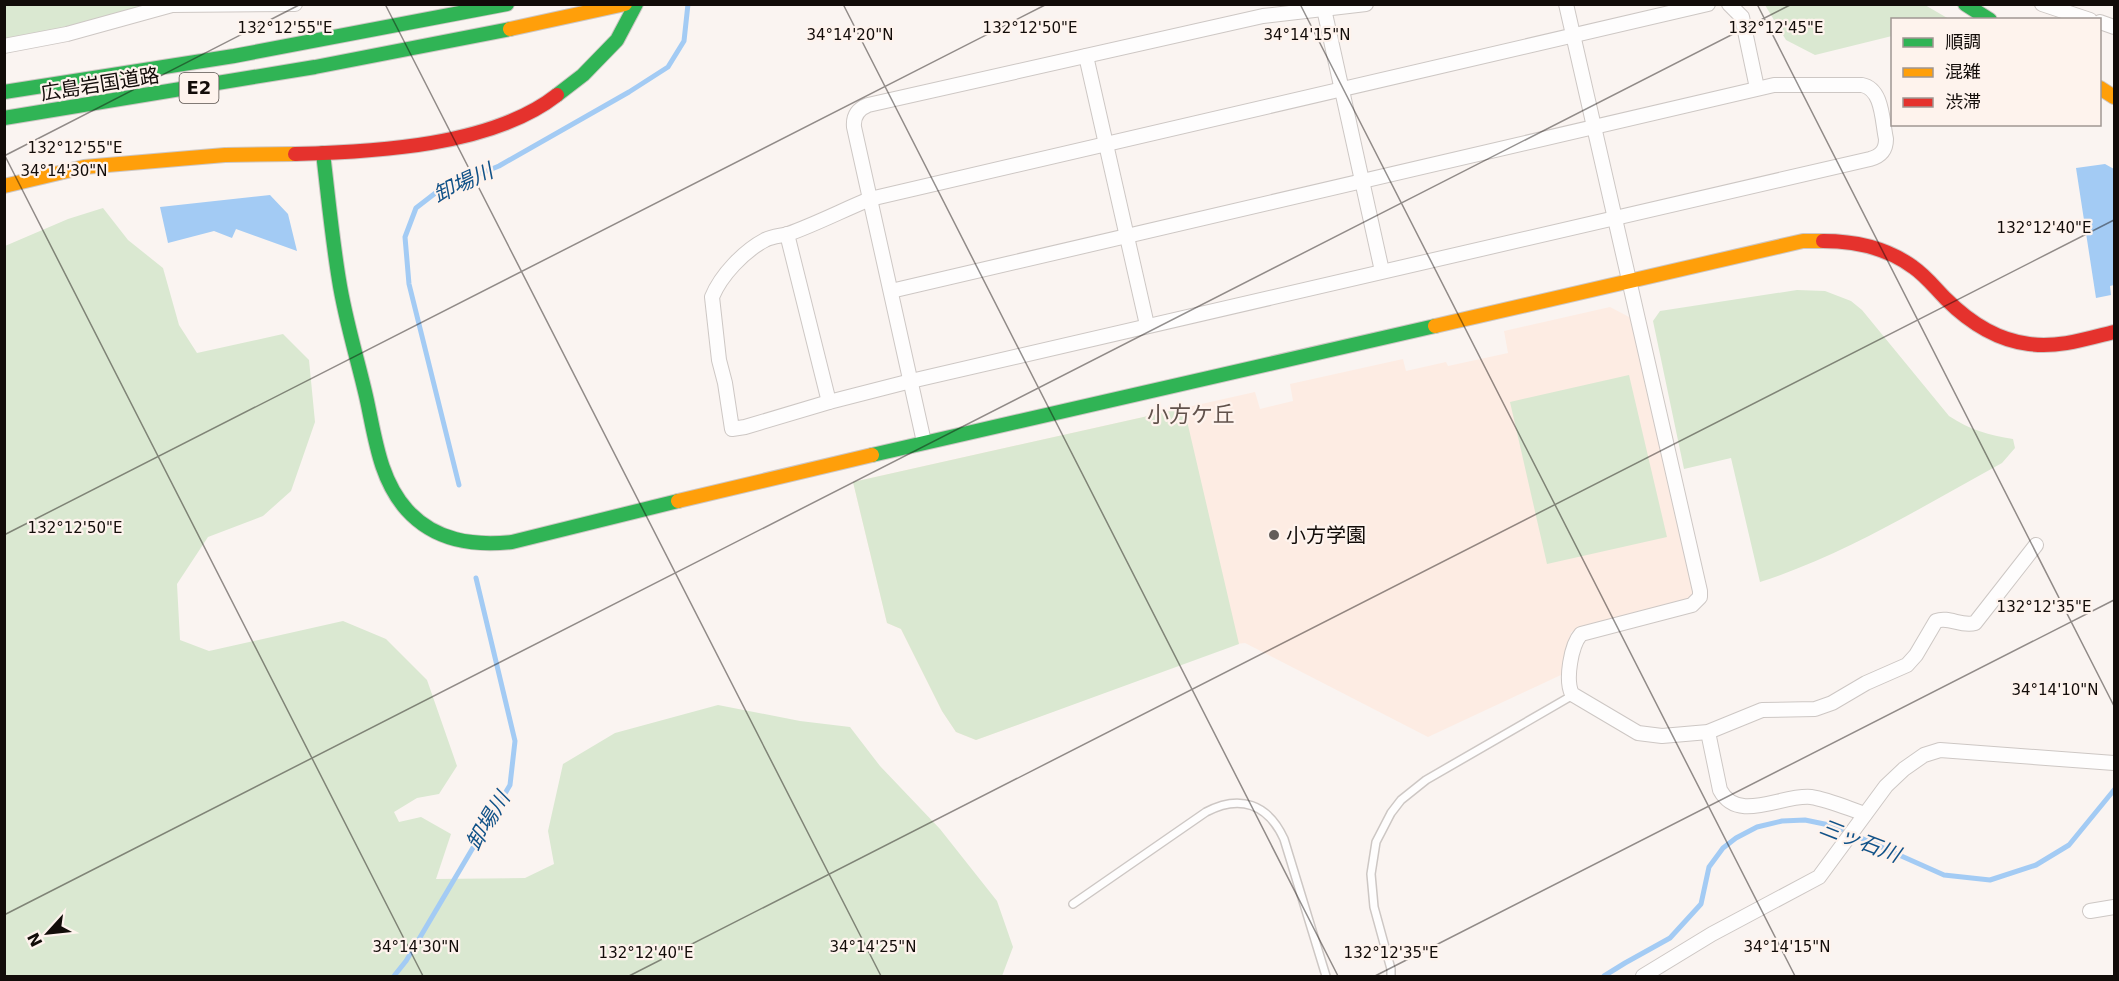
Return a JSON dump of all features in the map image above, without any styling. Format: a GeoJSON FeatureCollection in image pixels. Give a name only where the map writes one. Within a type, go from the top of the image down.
{"type":"FeatureCollection","features":[{"type":"Feature","properties":{"kind":"main road","name":"広島岩国道路"},"geometry":{"type":"LineString","coordinates":[[4,92],[173,66],[507,4]]}},
{"type":"Feature","properties":{"kind":"main road","name":"広島岩国道路"},"geometry":{"type":"LineString","coordinates":[[4,118],[241,82],[512,31],[624,4]]}},
{"type":"Feature","properties":{"kind":"main road"},"geometry":{"type":"LineString","coordinates":[[4,186],[84,167],[225,155],[323,153],[412,145],[466,137],[502,125],[547,103],[583,75],[617,40],[636,4]]}},
{"type":"Feature","properties":{"kind":"main road"},"geometry":{"type":"LineString","coordinates":[[1965,4],[1986,18]]}},
{"type":"Feature","properties":{"kind":"main road"},"geometry":{"type":"LineString","coordinates":[[14,76],[173,66]]}},
{"type":"Feature","properties":{"kind":"main road"},"geometry":{"type":"LineString","coordinates":[[2101,89],[2115,97]]}},
{"type":"Feature","properties":{"kind":"main road"},"geometry":{"type":"LineString","coordinates":[[323,153],[338,275],[384,477],[406,510],[420,523],[437,533],[474,544],[493,545],[512,542],[924,442],[1803,241],[1831,239],[1859,242],[1886,250],[1931,282],[1964,317],[1984,331],[2007,340],[2030,345],[2054,345],[2115,332]]}},
{"type":"Feature","properties":{"kind":"street"},"geometry":{"type":"LineString","coordinates":[[4,46],[67,34],[172,5],[295,4]]}},
{"type":"Feature","properties":{"kind":"street"},"geometry":{"type":"LineString","coordinates":[[924,442],[854,124],[856,115],[862,108],[1263,15],[1366,4]]}},
{"type":"Feature","properties":{"kind":"street"},"geometry":{"type":"LineString","coordinates":[[1566,4],[1700,597],[1692,605],[1581,634],[1575,640],[1568,682],[1573,695],[1638,733],[1662,736],[1708,732],[1762,710],[1806,710],[1823,707],[1866,683],[1907,665],[1916,655],[1936,621],[1947,620],[1970,625],[1978,620],[2036,545]]}},
{"type":"Feature","properties":{"kind":"street"},"geometry":{"type":"LineString","coordinates":[[891,291],[1757,88],[1779,85],[1867,86],[1876,93],[1878,98],[1886,139],[1884,150],[1870,159],[1147,325],[911,381],[732,429],[719,360],[711,297],[715,288],[747,252],[767,238],[787,234],[870,199],[1708,4]]}},
{"type":"Feature","properties":{"kind":"street"},"geometry":{"type":"LineString","coordinates":[[1729,4],[1742,17],[1757,88]]}},
{"type":"Feature","properties":{"kind":"street"},"geometry":{"type":"LineString","coordinates":[[2042,4],[2084,18]]}},
{"type":"Feature","properties":{"kind":"street"},"geometry":{"type":"LineString","coordinates":[[1324,9],[1382,271]]}},
{"type":"Feature","properties":{"kind":"street"},"geometry":{"type":"LineString","coordinates":[[1086,56],[1147,325]]}},
{"type":"Feature","properties":{"kind":"street"},"geometry":{"type":"LineString","coordinates":[[787,234],[829,402]]}},
{"type":"Feature","properties":{"kind":"street"},"geometry":{"type":"LineString","coordinates":[[1708,732],[1720,790],[1731,803],[1758,806],[1797,797],[1811,798],[1863,816]]}},
{"type":"Feature","properties":{"kind":"street"},"geometry":{"type":"LineString","coordinates":[[1643,976],[1668,963],[1712,934],[1819,877],[1886,786],[1924,755],[1940,750],[2115,763]]}},
{"type":"Feature","properties":{"kind":"street"},"geometry":{"type":"LineString","coordinates":[[2090,911],[2115,907]]}},
{"type":"Feature","properties":{"kind":"lane"},"geometry":{"type":"LineString","coordinates":[[1391,976],[1374,907],[1371,874],[1376,842],[1391,813],[1407,795],[1426,780],[1573,695]]}},
{"type":"Feature","properties":{"kind":"lane"},"geometry":{"type":"LineString","coordinates":[[1073,904],[1206,812],[1225,804],[1245,803],[1258,808],[1278,826],[1326,976]]}},
{"type":"Feature","properties":{"kind":"shaded area","name":"小方学園"},"geometry":{"type":"Polygon","coordinates":[[[1610,307],[1631,318],[1695,588],[1688,600],[1571,632],[1563,674],[1428,737],[1245,643],[1236,644],[976,740],[956,732],[942,711],[901,629],[887,623],[853,482],[1255,392],[1260,409],[1293,401],[1290,384],[1403,359],[1406,371],[1446,362],[1448,366],[1508,353],[1504,331],[1610,307]]]}},
{"type":"Feature","properties":{"kind":"green space"},"geometry":{"type":"Polygon","coordinates":[[[4,5],[165,5],[135,14],[5,40],[4,5]]]}},
{"type":"Feature","properties":{"kind":"green space"},"geometry":{"type":"Polygon","coordinates":[[[1765,5],[1925,5],[1947,18],[1891,18],[1891,36],[1815,55],[1786,40],[1765,5]]]}},
{"type":"Feature","properties":{"kind":"green space"},"geometry":{"type":"Polygon","coordinates":[[[103,208],[128,240],[163,268],[179,325],[197,353],[283,334],[309,360],[315,422],[291,491],[263,516],[208,537],[177,584],[180,640],[209,651],[343,621],[386,639],[427,680],[457,766],[439,794],[417,798],[394,812],[399,822],[421,817],[451,834],[436,879],[525,878],[554,864],[548,831],[563,764],[615,733],[718,705],[800,721],[850,727],[880,766],[940,829],[997,901],[1013,947],[1002,976],[5,976],[5,246],[68,219],[103,208]]]}},
{"type":"Feature","properties":{"kind":"green space"},"geometry":{"type":"Polygon","coordinates":[[[1797,290],[1825,291],[1851,301],[1862,310],[1949,416],[1980,431],[2013,439],[2015,448],[2002,463],[1884,528],[1823,558],[1760,582],[1731,458],[1684,469],[1653,321],[1660,311],[1797,290]]]}},
{"type":"Feature","properties":{"kind":"green space"},"geometry":{"type":"Polygon","coordinates":[[[1629,375],[1667,537],[1547,564],[1510,402],[1629,375]]]}},
{"type":"Feature","properties":{"kind":"green space"},"geometry":{"type":"Polygon","coordinates":[[[1184,408],[1239,644],[976,740],[956,732],[942,711],[901,629],[887,623],[853,482],[1184,408]]]}},
{"type":"Feature","properties":{"kind":"water"},"geometry":{"type":"Polygon","coordinates":[[[2105,164],[2114,169],[2114,285],[2110,286],[2111,295],[2096,298],[2076,168],[2105,164]]]}},
{"type":"Feature","properties":{"kind":"water"},"geometry":{"type":"Polygon","coordinates":[[[270,195],[288,214],[297,251],[236,229],[232,238],[214,231],[168,243],[160,207],[270,195]]]}},
{"type":"Feature","properties":{"kind":"waterway","name":"卸場川"},"geometry":{"type":"LineString","coordinates":[[459,485],[409,284],[405,237],[416,208],[438,191],[499,166],[629,92],[668,67],[684,41],[688,4]]}},
{"type":"Feature","properties":{"kind":"waterway","name":"卸場川"},"geometry":{"type":"LineString","coordinates":[[394,976],[406,961],[510,785],[515,741],[476,578]]}},
{"type":"Feature","properties":{"kind":"waterway","name":"三ッ石川"},"geometry":{"type":"LineString","coordinates":[[1604,976],[1670,938],[1701,904],[1709,867],[1723,848],[1757,827],[1782,821],[1805,820],[1834,826],[1944,875],[1990,880],[2036,865],[2069,845],[2114,790]]}},
{"type":"Feature","properties":{"kind":"traffic: fast"},"geometry":{"type":"LineString","coordinates":[[4,92],[234,56],[507,4]]}},
{"type":"Feature","properties":{"kind":"traffic: fast"},"geometry":{"type":"LineString","coordinates":[[557,95],[583,75],[617,40],[636,4]]}},
{"type":"Feature","properties":{"kind":"traffic: fast"},"geometry":{"type":"LineString","coordinates":[[1965,4],[1987,18]]}},
{"type":"Feature","properties":{"kind":"traffic: fast"},"geometry":{"type":"LineString","coordinates":[[4,118],[315,67],[510,29]]}},
{"type":"Feature","properties":{"kind":"traffic: fast"},"geometry":{"type":"LineString","coordinates":[[323,153],[342,295],[379,456],[390,485],[407,510],[430,529],[442,535],[469,542],[497,543],[512,542],[678,501]]}},
{"type":"Feature","properties":{"kind":"traffic: fast"},"geometry":{"type":"LineString","coordinates":[[872,455],[1435,326]]}},
{"type":"Feature","properties":{"kind":"traffic: slow"},"geometry":{"type":"LineString","coordinates":[[510,29],[625,4]]}},
{"type":"Feature","properties":{"kind":"traffic: slow"},"geometry":{"type":"LineString","coordinates":[[2101,89],[2114,97]]}},
{"type":"Feature","properties":{"kind":"traffic: slow"},"geometry":{"type":"LineString","coordinates":[[4,186],[84,167],[225,155],[295,154]]}},
{"type":"Feature","properties":{"kind":"traffic: slow"},"geometry":{"type":"LineString","coordinates":[[1435,326],[1803,241],[1823,241]]}},
{"type":"Feature","properties":{"kind":"traffic: slow"},"geometry":{"type":"LineString","coordinates":[[678,501],[872,455]]}},
{"type":"Feature","properties":{"kind":"traffic: jam"},"geometry":{"type":"LineString","coordinates":[[295,154],[396,148],[467,136],[530,112],[557,95]]}},
{"type":"Feature","properties":{"kind":"traffic: jam"},"geometry":{"type":"LineString","coordinates":[[1823,241],[1847,242],[1870,247],[1903,260],[1922,274],[1964,315],[1984,329],[2005,339],[2029,344],[2051,345],[2114,332]]}},
{"type":"Feature","properties":{"kind":"place","name":"小方学園"},"geometry":{"type":"Point","coordinates":[1274,535]}},
{"type":"Feature","properties":{"kind":"district","name":"小方ケ丘"},"geometry":{"type":"Point","coordinates":[1191,414]}}]}
